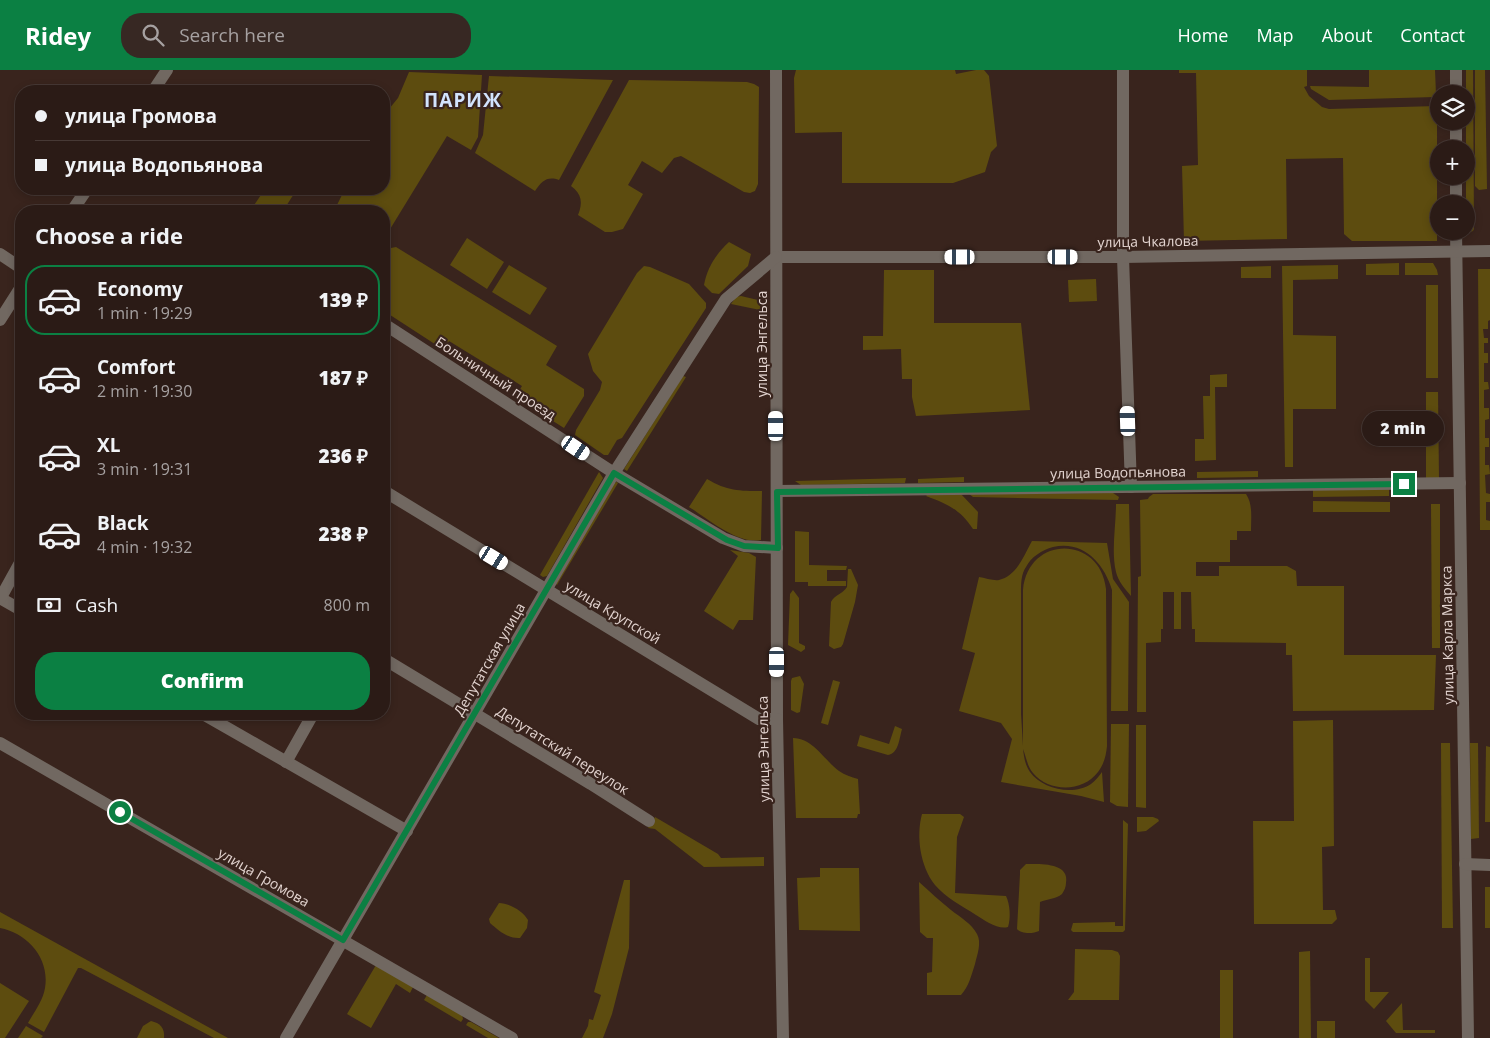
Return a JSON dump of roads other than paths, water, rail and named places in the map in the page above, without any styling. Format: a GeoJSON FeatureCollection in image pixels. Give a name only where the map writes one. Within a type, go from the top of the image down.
{"type":"FeatureCollection","features":[{"type":"Feature","properties":{"kind":"street"},"geometry":{"type":"LineString","coordinates":[[157,85],[167,70]]}},
{"type":"Feature","properties":{"kind":"street","name":"улица Энгельса"},"geometry":{"type":"LineString","coordinates":[[776,70],[777,719],[783,1038]]}},
{"type":"Feature","properties":{"kind":"street"},"geometry":{"type":"LineString","coordinates":[[1123,70],[1123,257],[1130,487]]}},
{"type":"Feature","properties":{"kind":"street"},"geometry":{"type":"LineString","coordinates":[[1456,70],[1456,85]]}},
{"type":"Feature","properties":{"kind":"street","name":"улица Карла Маркса"},"geometry":{"type":"LineString","coordinates":[[1456,240],[1468,1038]]}},
{"type":"Feature","properties":{"kind":"street","name":"улица Чкалова"},"geometry":{"type":"LineString","coordinates":[[776,256],[1123,257],[1490,251]]}},
{"type":"Feature","properties":{"kind":"street"},"geometry":{"type":"LineString","coordinates":[[0,254],[15,264]]}},
{"type":"Feature","properties":{"kind":"street","name":"Депутатская улица"},"geometry":{"type":"LineString","coordinates":[[286,1038],[614,473],[726,299],[776,256]]}},
{"type":"Feature","properties":{"kind":"street"},"geometry":{"type":"LineString","coordinates":[[0,320],[15,296]]}},
{"type":"Feature","properties":{"kind":"street","name":"Больничный проезд"},"geometry":{"type":"LineString","coordinates":[[390,328],[614,473],[727,540],[744,546],[778,548]]}},
{"type":"Feature","properties":{"kind":"street","name":"улица Водопьянова"},"geometry":{"type":"LineString","coordinates":[[777,492],[1460,483]]}},
{"type":"Feature","properties":{"kind":"street","name":"улица Крупской"},"geometry":{"type":"LineString","coordinates":[[390,495],[760,719],[777,719]]}},
{"type":"Feature","properties":{"kind":"street"},"geometry":{"type":"LineString","coordinates":[[15,572],[0,598],[15,607]]}},
{"type":"Feature","properties":{"kind":"street","name":"Депутатский переулок"},"geometry":{"type":"LineString","coordinates":[[390,663],[649,821]]}},
{"type":"Feature","properties":{"kind":"street"},"geometry":{"type":"LineString","coordinates":[[213,720],[406,831]]}},
{"type":"Feature","properties":{"kind":"street"},"geometry":{"type":"LineString","coordinates":[[286,762],[310,720]]}},
{"type":"Feature","properties":{"kind":"street","name":"улица Громова"},"geometry":{"type":"LineString","coordinates":[[0,743],[512,1038]]}},
{"type":"Feature","properties":{"kind":"street"},"geometry":{"type":"LineString","coordinates":[[1465,864],[1490,865]]}},
{"type":"Feature","properties":{"kind":"district","name":"ПАРИЖ"},"geometry":{"type":"Point","coordinates":[463,100]}}]}
